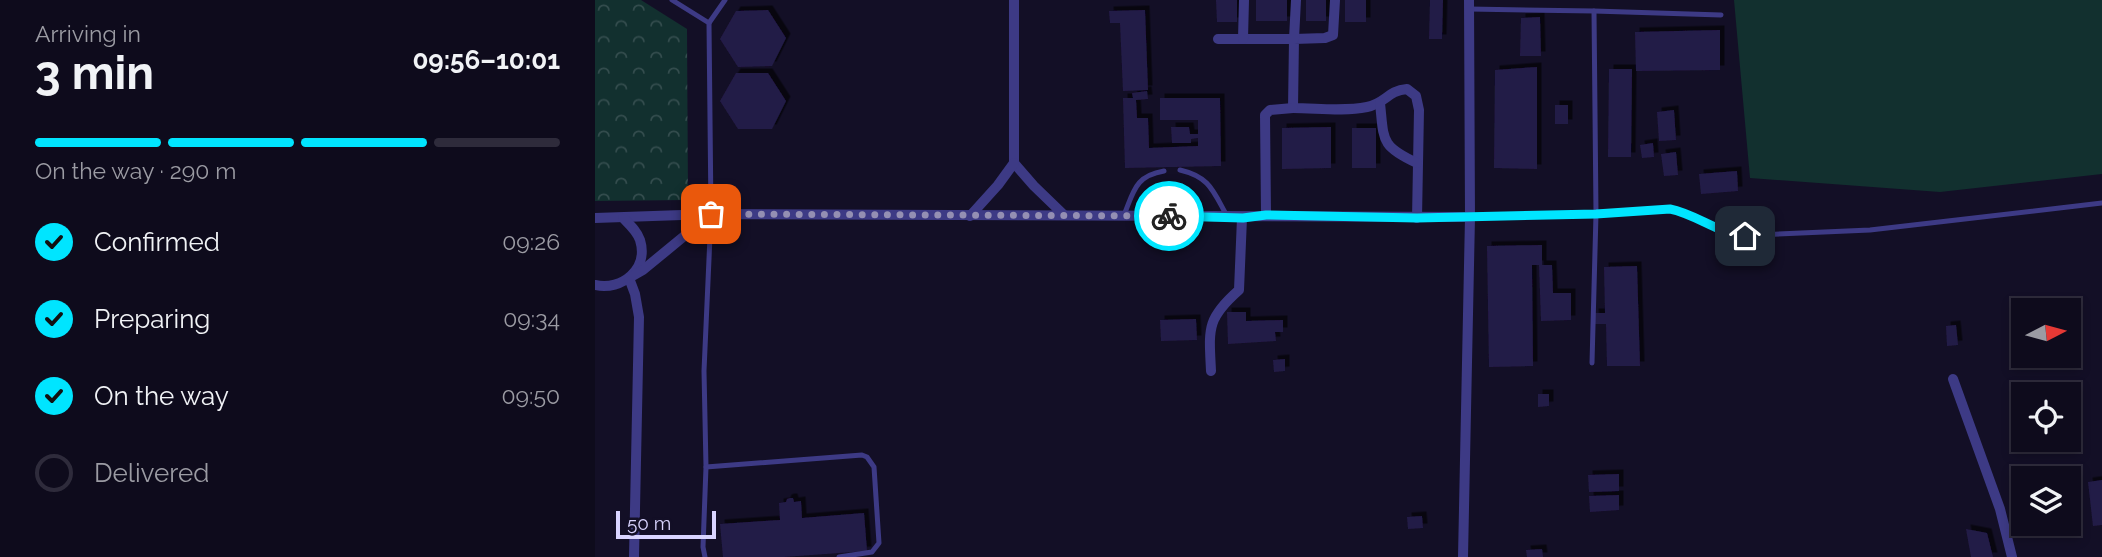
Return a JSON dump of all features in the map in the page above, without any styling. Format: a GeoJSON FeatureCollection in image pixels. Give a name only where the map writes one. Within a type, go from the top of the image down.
{"type":"FeatureCollection","features":[{"type":"Feature","properties":{"kind":"street"},"geometry":{"type":"LineString","coordinates":[[970,216],[998,186],[1014,163],[1014,0]]}},
{"type":"Feature","properties":{"kind":"street"},"geometry":{"type":"LineString","coordinates":[[1243,39],[1244,0]]}},
{"type":"Feature","properties":{"kind":"street"},"geometry":{"type":"LineString","coordinates":[[1293,108],[1296,0]]}},
{"type":"Feature","properties":{"kind":"street"},"geometry":{"type":"LineString","coordinates":[[1218,39],[1325,38],[1333,35],[1335,0]]}},
{"type":"Feature","properties":{"kind":"street"},"geometry":{"type":"LineString","coordinates":[[1463,557],[1470,217],[1469,5]]}},
{"type":"Feature","properties":{"kind":"street"},"geometry":{"type":"LineString","coordinates":[[1266,215],[1265,116],[1270,110],[1347,109],[1380,103],[1394,90],[1407,89],[1416,96],[1419,110],[1417,218]]}},
{"type":"Feature","properties":{"kind":"street"},"geometry":{"type":"LineString","coordinates":[[1380,103],[1384,136],[1389,148],[1417,163]]}},
{"type":"Feature","properties":{"kind":"street"},"geometry":{"type":"LineString","coordinates":[[1014,163],[1063,214]]}},
{"type":"Feature","properties":{"kind":"street"},"geometry":{"type":"LineString","coordinates":[[595,218],[711,214],[1470,217]]}},
{"type":"Feature","properties":{"kind":"street"},"geometry":{"type":"LineString","coordinates":[[595,285],[611,286],[643,270],[711,214]]}},
{"type":"Feature","properties":{"kind":"street"},"geometry":{"type":"LineString","coordinates":[[623,218],[636,232],[641,244],[637,268],[629,278]]}},
{"type":"Feature","properties":{"kind":"street"},"geometry":{"type":"LineString","coordinates":[[1211,371],[1212,320],[1221,306],[1239,290],[1243,218]]}},
{"type":"Feature","properties":{"kind":"street"},"geometry":{"type":"LineString","coordinates":[[629,278],[639,317],[634,557]]}},
{"type":"Feature","properties":{"kind":"street"},"geometry":{"type":"LineString","coordinates":[[1953,379],[2000,509],[2012,557]]}},
{"type":"Feature","properties":{"kind":"lane"},"geometry":{"type":"LineString","coordinates":[[672,0],[709,23]]}},
{"type":"Feature","properties":{"kind":"lane"},"geometry":{"type":"LineString","coordinates":[[705,557],[704,372],[711,214],[709,23],[725,0]]}},
{"type":"Feature","properties":{"kind":"lane"},"geometry":{"type":"LineString","coordinates":[[1469,5],[1721,15]]}},
{"type":"Feature","properties":{"kind":"lane"},"geometry":{"type":"LineString","coordinates":[[1592,363],[1596,214],[1594,11]]}},
{"type":"Feature","properties":{"kind":"lane"},"geometry":{"type":"LineString","coordinates":[[1179,170],[1196,174],[1206,182],[1227,217]]}},
{"type":"Feature","properties":{"kind":"lane"},"geometry":{"type":"LineString","coordinates":[[1124,215],[1135,188],[1143,177],[1164,171]]}},
{"type":"Feature","properties":{"kind":"lane"},"geometry":{"type":"LineString","coordinates":[[1758,235],[1870,230],[2102,203]]}},
{"type":"Feature","properties":{"kind":"lane"},"geometry":{"type":"LineString","coordinates":[[1470,217],[1670,209],[1732,234],[1745,236]]}},
{"type":"Feature","properties":{"kind":"lane"},"geometry":{"type":"LineString","coordinates":[[706,467],[862,455],[867,457],[874,467],[879,543],[871,552],[839,557]]}},
{"type":"Feature","properties":{"kind":"green space"},"geometry":{"type":"Polygon","coordinates":[[[595,0],[641,0],[687,29],[688,200],[595,201],[595,0]]]}},
{"type":"Feature","properties":{"kind":"green space"},"geometry":{"type":"Polygon","coordinates":[[[1734,0],[2102,0],[2102,174],[1940,192],[1750,178],[1734,0]]]}},
{"type":"Feature","properties":{"kind":"building"},"geometry":{"type":"Polygon","coordinates":[[[1216,0],[1237,0],[1237,22],[1217,22],[1216,0]]]}},
{"type":"Feature","properties":{"kind":"building"},"geometry":{"type":"Polygon","coordinates":[[[1256,0],[1287,0],[1287,21],[1256,21],[1256,0]]]}},
{"type":"Feature","properties":{"kind":"building"},"geometry":{"type":"Polygon","coordinates":[[[1306,0],[1326,0],[1326,21],[1306,21],[1306,0]]]}},
{"type":"Feature","properties":{"kind":"building"},"geometry":{"type":"Polygon","coordinates":[[[1345,0],[1366,0],[1366,22],[1345,22],[1345,0]]]}},
{"type":"Feature","properties":{"kind":"building"},"geometry":{"type":"Polygon","coordinates":[[[1430,0],[1443,0],[1442,39],[1429,39],[1430,0]]]}},
{"type":"Feature","properties":{"kind":"building"},"geometry":{"type":"Polygon","coordinates":[[[768,10],[786,38],[772,66],[738,67],[720,39],[736,11],[768,10]]]}},
{"type":"Feature","properties":{"kind":"building"},"geometry":{"type":"Polygon","coordinates":[[[1145,10],[1148,90],[1123,91],[1120,23],[1110,23],[1109,11],[1145,10]]]}},
{"type":"Feature","properties":{"kind":"building"},"geometry":{"type":"Polygon","coordinates":[[[1540,17],[1541,56],[1520,56],[1521,18],[1540,17]]]}},
{"type":"Feature","properties":{"kind":"building"},"geometry":{"type":"Polygon","coordinates":[[[1720,30],[1720,70],[1636,71],[1635,32],[1720,30]]]}},
{"type":"Feature","properties":{"kind":"building"},"geometry":{"type":"Polygon","coordinates":[[[1537,67],[1537,169],[1494,168],[1495,70],[1537,67]]]}},
{"type":"Feature","properties":{"kind":"building"},"geometry":{"type":"Polygon","coordinates":[[[1609,69],[1632,69],[1631,157],[1608,157],[1609,69]]]}},
{"type":"Feature","properties":{"kind":"building"},"geometry":{"type":"Polygon","coordinates":[[[736,73],[768,73],[786,101],[772,129],[738,129],[720,101],[736,73]]]}},
{"type":"Feature","properties":{"kind":"building"},"geometry":{"type":"Polygon","coordinates":[[[1147,91],[1148,99],[1136,100],[1137,118],[1148,118],[1149,148],[1198,146],[1198,138],[1191,139],[1191,143],[1172,143],[1171,127],[1189,127],[1190,134],[1198,134],[1198,120],[1160,120],[1160,98],[1220,98],[1221,166],[1125,168],[1123,98],[1133,98],[1132,93],[1147,91]]]}},
{"type":"Feature","properties":{"kind":"building"},"geometry":{"type":"Polygon","coordinates":[[[1555,105],[1568,105],[1568,124],[1555,124],[1555,105]]]}},
{"type":"Feature","properties":{"kind":"building"},"geometry":{"type":"Polygon","coordinates":[[[1674,110],[1676,140],[1659,141],[1657,112],[1674,110]]]}},
{"type":"Feature","properties":{"kind":"building"},"geometry":{"type":"Polygon","coordinates":[[[1331,127],[1331,168],[1282,169],[1282,128],[1331,127]]]}},
{"type":"Feature","properties":{"kind":"building"},"geometry":{"type":"Polygon","coordinates":[[[1352,128],[1376,128],[1376,168],[1352,168],[1352,128]]]}},
{"type":"Feature","properties":{"kind":"building"},"geometry":{"type":"Polygon","coordinates":[[[1653,143],[1654,157],[1642,158],[1640,145],[1653,143]]]}},
{"type":"Feature","properties":{"kind":"building"},"geometry":{"type":"Polygon","coordinates":[[[1676,152],[1678,175],[1664,176],[1661,154],[1676,152]]]}},
{"type":"Feature","properties":{"kind":"building"},"geometry":{"type":"Polygon","coordinates":[[[1737,171],[1738,191],[1701,194],[1699,174],[1737,171]]]}},
{"type":"Feature","properties":{"kind":"building"},"geometry":{"type":"Polygon","coordinates":[[[1752,242],[1753,254],[1738,255],[1737,243],[1752,242]]]}},
{"type":"Feature","properties":{"kind":"building"},"geometry":{"type":"Polygon","coordinates":[[[1542,245],[1542,265],[1552,265],[1553,293],[1571,293],[1571,320],[1541,321],[1539,265],[1532,265],[1533,366],[1489,367],[1487,246],[1542,245]]]}},
{"type":"Feature","properties":{"kind":"building"},"geometry":{"type":"Polygon","coordinates":[[[1637,266],[1640,366],[1607,366],[1606,324],[1595,324],[1594,313],[1605,313],[1604,267],[1637,266]]]}},
{"type":"Feature","properties":{"kind":"building"},"geometry":{"type":"Polygon","coordinates":[[[1227,312],[1246,312],[1246,321],[1283,320],[1283,332],[1275,332],[1276,341],[1228,344],[1227,312]]]}},
{"type":"Feature","properties":{"kind":"building"},"geometry":{"type":"Polygon","coordinates":[[[1196,319],[1197,340],[1161,341],[1160,320],[1196,319]]]}},
{"type":"Feature","properties":{"kind":"building"},"geometry":{"type":"Polygon","coordinates":[[[1956,325],[1958,345],[1947,346],[1946,326],[1956,325]]]}},
{"type":"Feature","properties":{"kind":"building"},"geometry":{"type":"Polygon","coordinates":[[[1285,359],[1285,371],[1274,372],[1273,360],[1285,359]]]}},
{"type":"Feature","properties":{"kind":"building"},"geometry":{"type":"Polygon","coordinates":[[[1538,394],[1549,394],[1549,406],[1538,407],[1538,394]]]}},
{"type":"Feature","properties":{"kind":"building"},"geometry":{"type":"Polygon","coordinates":[[[1619,474],[1619,491],[1589,492],[1588,475],[1619,474]]]}},
{"type":"Feature","properties":{"kind":"building"},"geometry":{"type":"Polygon","coordinates":[[[2102,480],[2102,525],[2093,526],[2088,482],[2102,480]]]}},
{"type":"Feature","properties":{"kind":"building"},"geometry":{"type":"Polygon","coordinates":[[[1619,495],[1619,510],[1590,512],[1589,496],[1619,495]]]}},
{"type":"Feature","properties":{"kind":"building"},"geometry":{"type":"Polygon","coordinates":[[[793,498],[794,502],[801,501],[802,518],[864,513],[867,551],[784,557],[723,557],[720,524],[780,520],[779,503],[793,498]]]}},
{"type":"Feature","properties":{"kind":"building"},"geometry":{"type":"Polygon","coordinates":[[[1422,516],[1423,528],[1408,529],[1407,517],[1422,516]]]}},
{"type":"Feature","properties":{"kind":"building"},"geometry":{"type":"Polygon","coordinates":[[[1966,529],[1987,533],[1993,557],[1971,557],[1966,529]]]}},
{"type":"Feature","properties":{"kind":"building"},"geometry":{"type":"Polygon","coordinates":[[[1542,549],[1543,557],[1527,557],[1526,550],[1542,549]]]}},
{"type":"Feature","properties":{"kind":"way so far"},"geometry":{"type":"LineString","coordinates":[[711,214],[1169,216]]}},
{"type":"Feature","properties":{"kind":"route"},"geometry":{"type":"LineString","coordinates":[[1169,216],[1417,218],[1596,214],[1670,209],[1732,234],[1745,236]]}}]}
